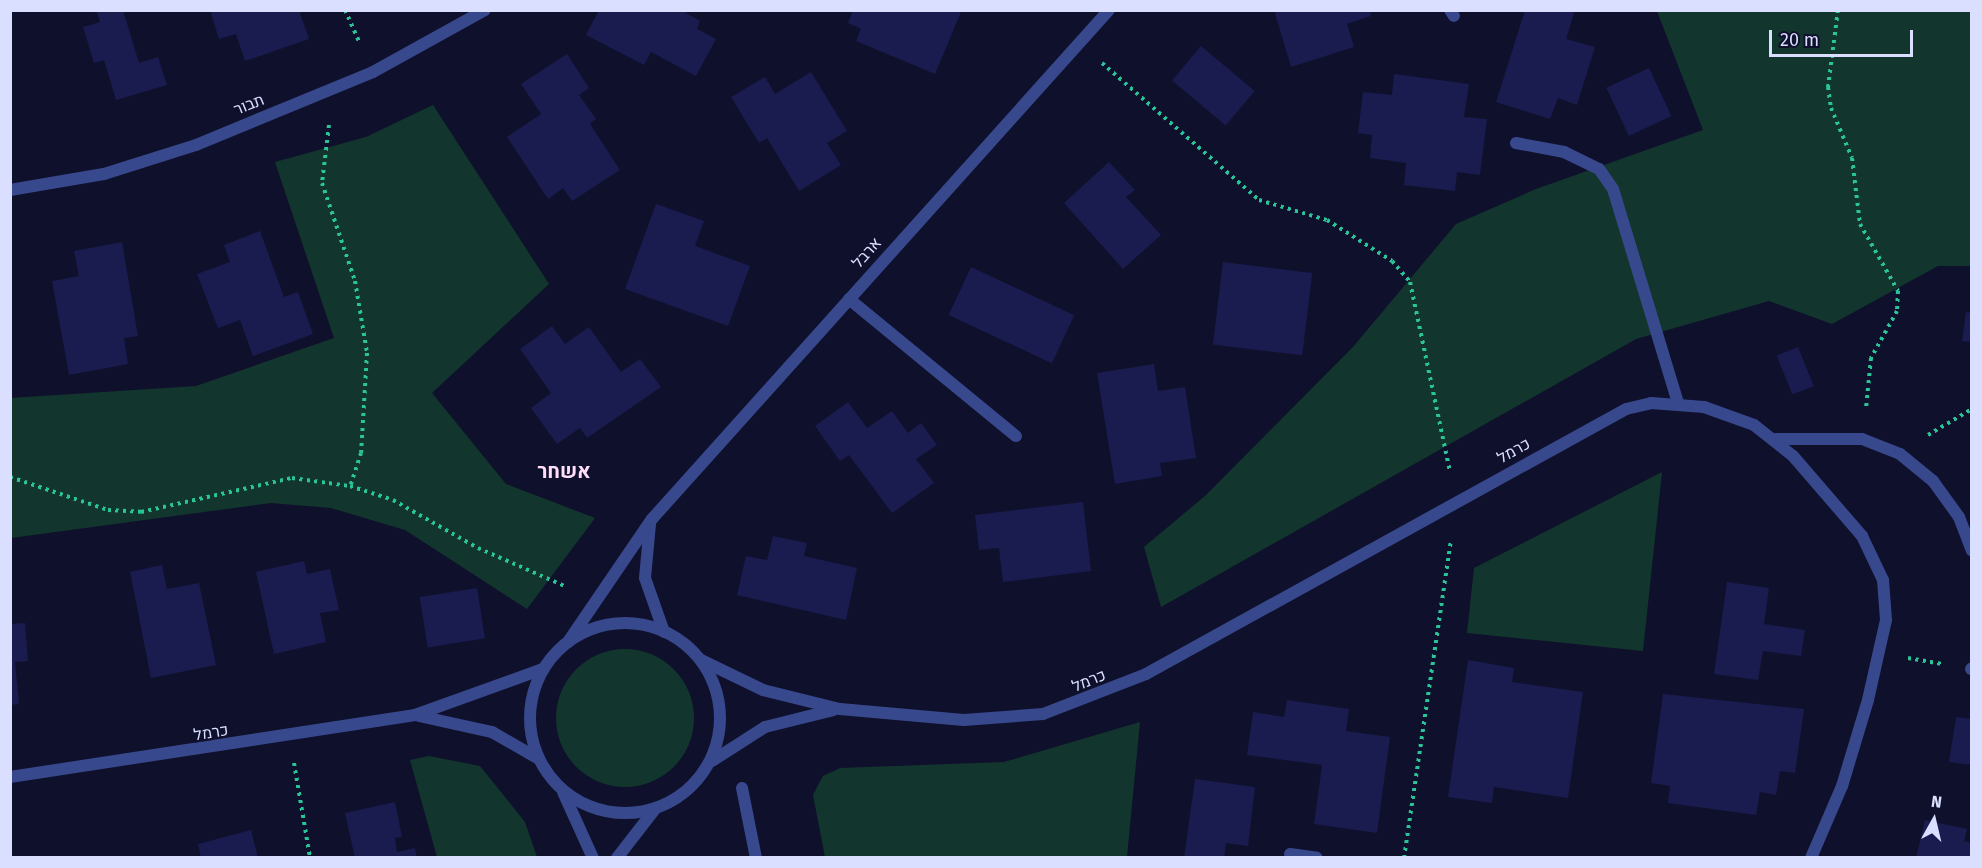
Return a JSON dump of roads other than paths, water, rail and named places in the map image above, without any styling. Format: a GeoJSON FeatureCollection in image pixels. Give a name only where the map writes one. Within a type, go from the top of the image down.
{"type":"FeatureCollection","features":[{"type":"Feature","properties":{"kind":"street","name":"תבור"},"geometry":{"type":"LineString","coordinates":[[10,190],[73,181],[164,156],[333,88],[410,54],[484,10]]}},
{"type":"Feature","properties":{"kind":"street","name":"ארבל"},"geometry":{"type":"LineString","coordinates":[[568,642],[652,519],[1108,10]]}},
{"type":"Feature","properties":{"kind":"street"},"geometry":{"type":"LineString","coordinates":[[1516,143],[1564,152],[1599,169],[1613,189],[1678,403]]}},
{"type":"Feature","properties":{"kind":"street"},"geometry":{"type":"LineString","coordinates":[[849,299],[1016,436]]}},
{"type":"Feature","properties":{"kind":"street","name":"כרמל"},"geometry":{"type":"LineString","coordinates":[[840,709],[989,720],[1073,705],[1146,674],[1626,409],[1678,403],[1730,414],[1775,439],[1853,524],[1877,564],[1886,599],[1881,653],[1842,786],[1811,858]]}},
{"type":"Feature","properties":{"kind":"street"},"geometry":{"type":"LineString","coordinates":[[1775,439],[1862,439],[1900,454],[1933,481],[1959,517],[1971,551]]}},
{"type":"Feature","properties":{"kind":"street"},"geometry":{"type":"LineString","coordinates":[[652,519],[645,578],[664,632]]}},
{"type":"Feature","properties":{"kind":"street"},"geometry":{"type":"LineString","coordinates":[[539,759],[530,705],[543,669],[568,642],[619,623],[664,632],[701,660],[763,690],[840,709]]}},
{"type":"Feature","properties":{"kind":"street"},"geometry":{"type":"LineString","coordinates":[[701,660],[720,712],[706,767]]}},
{"type":"Feature","properties":{"kind":"street"},"geometry":{"type":"LineString","coordinates":[[415,715],[543,669]]}},
{"type":"Feature","properties":{"kind":"street"},"geometry":{"type":"LineString","coordinates":[[561,788],[612,812],[657,807],[682,794],[706,767],[734,742],[765,727],[840,709]]}},
{"type":"Feature","properties":{"kind":"street"},"geometry":{"type":"LineString","coordinates":[[415,715],[484,730],[539,759],[561,788],[593,858]]}},
{"type":"Feature","properties":{"kind":"street","name":"כרמל"},"geometry":{"type":"LineString","coordinates":[[10,777],[290,736],[415,715]]}},
{"type":"Feature","properties":{"kind":"street"},"geometry":{"type":"LineString","coordinates":[[742,788],[756,858]]}},
{"type":"Feature","properties":{"kind":"street"},"geometry":{"type":"LineString","coordinates":[[617,858],[657,807]]}},
{"type":"Feature","properties":{"kind":"street"},"geometry":{"type":"LineString","coordinates":[[1290,854],[1317,858]]}},
{"type":"Feature","properties":{"kind":"district","name":"אשחר"},"geometry":{"type":"Point","coordinates":[564,471]}}]}
